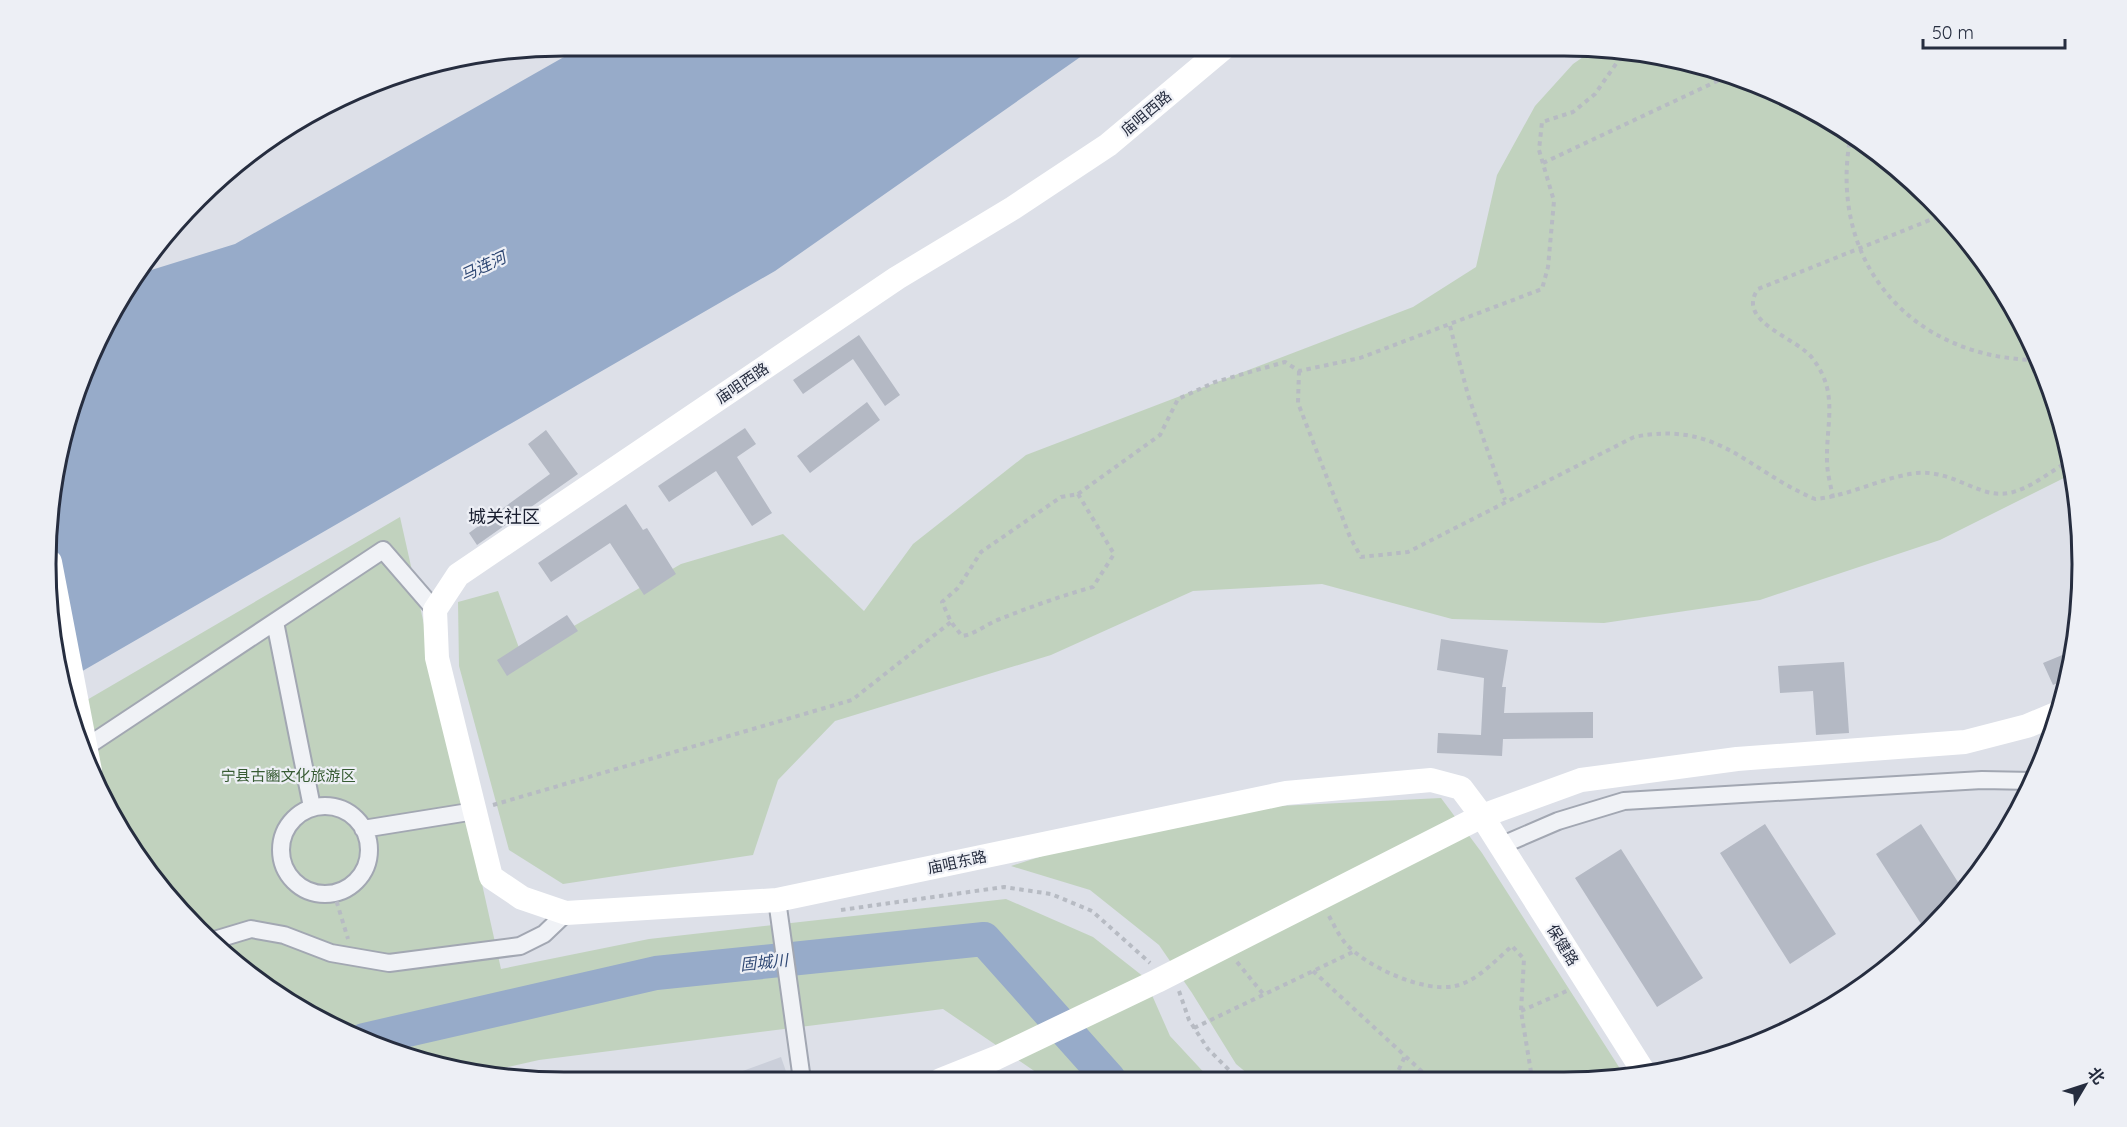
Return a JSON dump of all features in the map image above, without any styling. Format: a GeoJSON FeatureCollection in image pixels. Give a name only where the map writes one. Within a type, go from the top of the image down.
{"type":"FeatureCollection","features":[{"type":"Feature","properties":{"kind":"street","name":"庙咀西路"},"geometry":{"type":"LineString","coordinates":[[435,610],[458,575],[897,278],[1013,208],[1108,145],[1215,56]]}},
{"type":"Feature","properties":{"kind":"street"},"geometry":{"type":"LineString","coordinates":[[89,745],[383,550],[435,610],[437,658],[475,811],[363,828]]}},
{"type":"Feature","properties":{"kind":"street"},"geometry":{"type":"LineString","coordinates":[[57,601],[80,720]]}},
{"type":"Feature","properties":{"kind":"street"},"geometry":{"type":"LineString","coordinates":[[275,622],[312,807]]}},
{"type":"Feature","properties":{"kind":"street"},"geometry":{"type":"LineString","coordinates":[[975,1072],[996,1058],[1226,947],[1482,816],[1581,780],[1737,759],[1965,742],[2027,726],[2048,717]]}},
{"type":"Feature","properties":{"kind":"street","name":"庙咀东路"},"geometry":{"type":"LineString","coordinates":[[475,811],[491,877],[522,898],[566,913],[777,900],[1286,793],[1431,780],[1461,788],[1482,816]]}},
{"type":"Feature","properties":{"kind":"street"},"geometry":{"type":"LineString","coordinates":[[1500,846],[1558,821],[1624,801],[1982,780],[2022,781]]}},
{"type":"Feature","properties":{"kind":"street"},"geometry":{"type":"LineString","coordinates":[[327,806],[342,810],[363,828],[368,842],[365,868],[357,880],[347,888],[334,893],[319,894],[304,889],[292,880],[282,861],[282,838],[288,825],[299,814],[312,807],[327,806]]}},
{"type":"Feature","properties":{"kind":"street","name":"保健路"},"geometry":{"type":"LineString","coordinates":[[1482,816],[1640,1066]]}},
{"type":"Feature","properties":{"kind":"street"},"geometry":{"type":"LineString","coordinates":[[777,900],[801,1072]]}},
{"type":"Feature","properties":{"kind":"street"},"geometry":{"type":"LineString","coordinates":[[221,938],[251,929],[284,935],[331,953],[389,963],[520,946],[544,934],[566,913]]}},
{"type":"Feature","properties":{"kind":"path"},"geometry":{"type":"LineString","coordinates":[[1078,494],[1114,554],[1093,587],[1046,601],[990,623],[972,634],[962,636],[951,622],[942,602],[958,588],[981,552],[1061,497],[1078,494],[1160,435],[1178,399],[1215,381],[1285,362],[1299,371],[1360,358],[1450,326],[1542,289],[1548,267],[1554,201],[1539,150],[1542,122],[1573,112],[1595,94],[1619,59]]}},
{"type":"Feature","properties":{"kind":"path"},"geometry":{"type":"LineString","coordinates":[[1543,163],[1720,80]]}},
{"type":"Feature","properties":{"kind":"path"},"geometry":{"type":"LineString","coordinates":[[1850,144],[1846,189],[1850,219],[1858,249],[1882,288],[1906,312],[1934,333],[1976,351],[1999,357],[2028,359]]}},
{"type":"Feature","properties":{"kind":"path"},"geometry":{"type":"LineString","coordinates":[[1833,498],[1827,465],[1831,405],[1825,380],[1804,348],[1758,319],[1752,301],[1758,289],[1935,218]]}},
{"type":"Feature","properties":{"kind":"path"},"geometry":{"type":"LineString","coordinates":[[1450,326],[1468,395],[1505,500]]}},
{"type":"Feature","properties":{"kind":"path"},"geometry":{"type":"LineString","coordinates":[[1299,371],[1298,403],[1350,537],[1361,557],[1408,552],[1505,500],[1634,437],[1670,432],[1688,434],[1717,443],[1800,493],[1815,499],[1833,498],[1902,476],[1926,472],[1951,476],[1991,493],[2010,493],[2062,465]]}},
{"type":"Feature","properties":{"kind":"path"},"geometry":{"type":"LineString","coordinates":[[475,811],[852,700],[951,622]]}},
{"type":"Feature","properties":{"kind":"path"},"geometry":{"type":"LineString","coordinates":[[839,910],[1004,887],[1051,894],[1092,911],[1122,935],[1161,979],[1180,993],[1194,1028],[1208,1049],[1231,1072]]}},
{"type":"Feature","properties":{"kind":"path"},"geometry":{"type":"LineString","coordinates":[[334,893],[354,957]]}},
{"type":"Feature","properties":{"kind":"path"},"geometry":{"type":"LineString","coordinates":[[1318,900],[1346,944],[1367,961],[1423,986],[1456,986],[1480,972],[1512,946],[1524,959],[1521,1011],[1531,1072]]}},
{"type":"Feature","properties":{"kind":"path"},"geometry":{"type":"LineString","coordinates":[[1226,947],[1264,995]]}},
{"type":"Feature","properties":{"kind":"path"},"geometry":{"type":"LineString","coordinates":[[1194,1028],[1355,951]]}},
{"type":"Feature","properties":{"kind":"path"},"geometry":{"type":"LineString","coordinates":[[1313,971],[1422,1072]]}},
{"type":"Feature","properties":{"kind":"path"},"geometry":{"type":"LineString","coordinates":[[1521,1011],[1587,982]]}},
{"type":"Feature","properties":{"kind":"path"},"geometry":{"type":"LineString","coordinates":[[1398,1072],[1405,1056]]}},
{"type":"Feature","properties":{"kind":"shaded area"},"geometry":{"type":"Polygon","coordinates":[[[781,1057],[786,1072],[740,1072],[781,1057]]]}},
{"type":"Feature","properties":{"kind":"green space"},"geometry":{"type":"Polygon","coordinates":[[[1584,57],[1630,60],[1663,65],[1727,82],[1758,94],[1818,124],[1873,160],[1923,204],[1967,254],[1986,281],[2033,369],[2045,400],[2064,478],[1940,540],[1760,600],[1604,623],[1452,619],[1322,584],[1193,591],[1051,655],[835,721],[778,780],[753,855],[563,884],[509,850],[459,666],[458,602],[498,591],[522,656],[681,564],[783,534],[864,611],[913,544],[1026,455],[1413,307],[1476,267],[1497,175],[1535,106],[1573,64],[1584,57]]]}},
{"type":"Feature","properties":{"kind":"green space","name":"宁县古豳文化旅游区"},"geometry":{"type":"Polygon","coordinates":[[[400,517],[501,969],[649,939],[1006,899],[1093,937],[1144,977],[1170,1036],[1203,1072],[1036,1072],[943,1009],[539,1060],[505,1068],[464,1062],[400,1045],[339,1019],[281,986],[254,967],[204,923],[160,873],[124,818],[94,758],[76,706],[400,517]]]}},
{"type":"Feature","properties":{"kind":"green space"},"geometry":{"type":"Polygon","coordinates":[[[1441,798],[1482,853],[1620,1068],[1564,1072],[1246,1072],[1236,1064],[1159,945],[1090,890],[1011,866],[1058,851],[1279,806],[1441,798]]]}},
{"type":"Feature","properties":{"kind":"water","name":"马连河"},"geometry":{"type":"Polygon","coordinates":[[[566,56],[1082,56],[775,271],[69,679],[60,630],[57,597],[57,530],[65,464],[82,400],[108,339],[148,271],[235,244],[566,56]]]}},
{"type":"Feature","properties":{"kind":"building"},"geometry":{"type":"Polygon","coordinates":[[[859,335],[900,395],[885,406],[853,359],[803,394],[793,380],[859,335]]]}},
{"type":"Feature","properties":{"kind":"building"},"geometry":{"type":"Polygon","coordinates":[[[867,402],[880,420],[810,473],[797,456],[867,402]]]}},
{"type":"Feature","properties":{"kind":"building"},"geometry":{"type":"Polygon","coordinates":[[[745,428],[756,444],[737,457],[772,513],[752,526],[716,471],[669,502],[658,486],[745,428]]]}},
{"type":"Feature","properties":{"kind":"building"},"geometry":{"type":"Polygon","coordinates":[[[546,430],[578,474],[477,545],[469,533],[550,474],[528,444],[546,430]]]}},
{"type":"Feature","properties":{"kind":"building"},"geometry":{"type":"Polygon","coordinates":[[[626,504],[643,530],[647,528],[676,574],[644,595],[610,543],[551,582],[538,563],[626,504]]]}},
{"type":"Feature","properties":{"kind":"building"},"geometry":{"type":"Polygon","coordinates":[[[567,615],[578,631],[507,676],[497,660],[567,615]]]}},
{"type":"Feature","properties":{"kind":"building"},"geometry":{"type":"Polygon","coordinates":[[[1441,639],[1508,650],[1502,687],[1506,687],[1504,713],[1593,712],[1593,738],[1503,739],[1502,756],[1437,753],[1438,733],[1481,735],[1484,678],[1437,670],[1441,639]]]}},
{"type":"Feature","properties":{"kind":"building"},"geometry":{"type":"Polygon","coordinates":[[[2063,655],[2057,683],[2053,685],[2043,663],[2063,655]]]}},
{"type":"Feature","properties":{"kind":"building"},"geometry":{"type":"Polygon","coordinates":[[[1844,662],[1849,733],[1816,735],[1813,691],[1780,693],[1778,666],[1844,662]]]}},
{"type":"Feature","properties":{"kind":"building"},"geometry":{"type":"Polygon","coordinates":[[[1765,824],[1836,934],[1790,964],[1720,853],[1765,824]]]}},
{"type":"Feature","properties":{"kind":"building"},"geometry":{"type":"Polygon","coordinates":[[[1921,824],[1958,883],[1921,924],[1876,854],[1921,824]]]}},
{"type":"Feature","properties":{"kind":"building"},"geometry":{"type":"Polygon","coordinates":[[[1621,849],[1703,978],[1657,1007],[1575,878],[1621,849]]]}},
{"type":"Feature","properties":{"kind":"waterway","name":"固城川"},"geometry":{"type":"LineString","coordinates":[[378,1037],[656,973],[984,939],[1103,1072]]}},
{"type":"Feature","properties":{"kind":"district","name":"城关社区"},"geometry":{"type":"Point","coordinates":[504,516]}}]}
